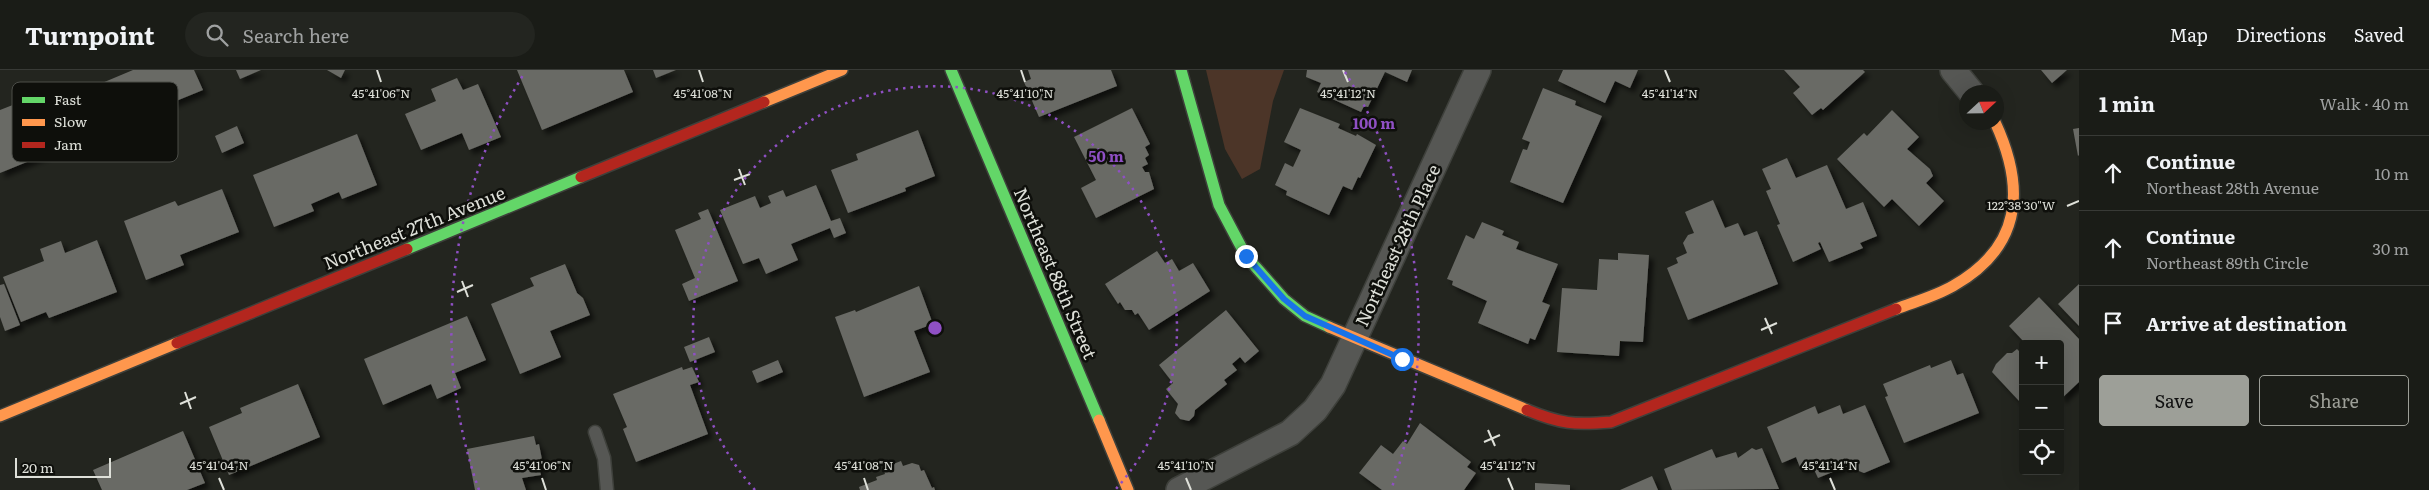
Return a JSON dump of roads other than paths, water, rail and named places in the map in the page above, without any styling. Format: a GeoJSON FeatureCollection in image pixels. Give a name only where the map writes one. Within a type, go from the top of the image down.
{"type":"FeatureCollection","features":[{"type":"Feature","properties":{"kind":"street","name":"Northeast 27th Avenue"},"geometry":{"type":"LineString","coordinates":[[0,416],[842,70]]}},
{"type":"Feature","properties":{"kind":"street","name":"Northeast 88th Street"},"geometry":{"type":"LineString","coordinates":[[951,70],[1128,490]]}},
{"type":"Feature","properties":{"kind":"street"},"geometry":{"type":"LineString","coordinates":[[1181,70],[1209,177],[1219,206],[1246,256],[1284,299],[1305,316],[1353,339],[1557,422],[1584,424],[1611,422],[1952,287],[1974,274],[1993,254],[2008,230],[2014,204],[2014,172],[2008,145],[2000,130]]}},
{"type":"Feature","properties":{"kind":"street","name":"Northeast 28th Place"},"geometry":{"type":"LineString","coordinates":[[1179,490],[1290,433],[1315,410],[1333,385],[1478,70]]}},
{"type":"Feature","properties":{"kind":"street"},"geometry":{"type":"LineString","coordinates":[[1953,70],[1965,85]]}},
{"type":"Feature","properties":{"kind":"lane"},"geometry":{"type":"LineString","coordinates":[[595,432],[604,458],[608,490]]}}]}
